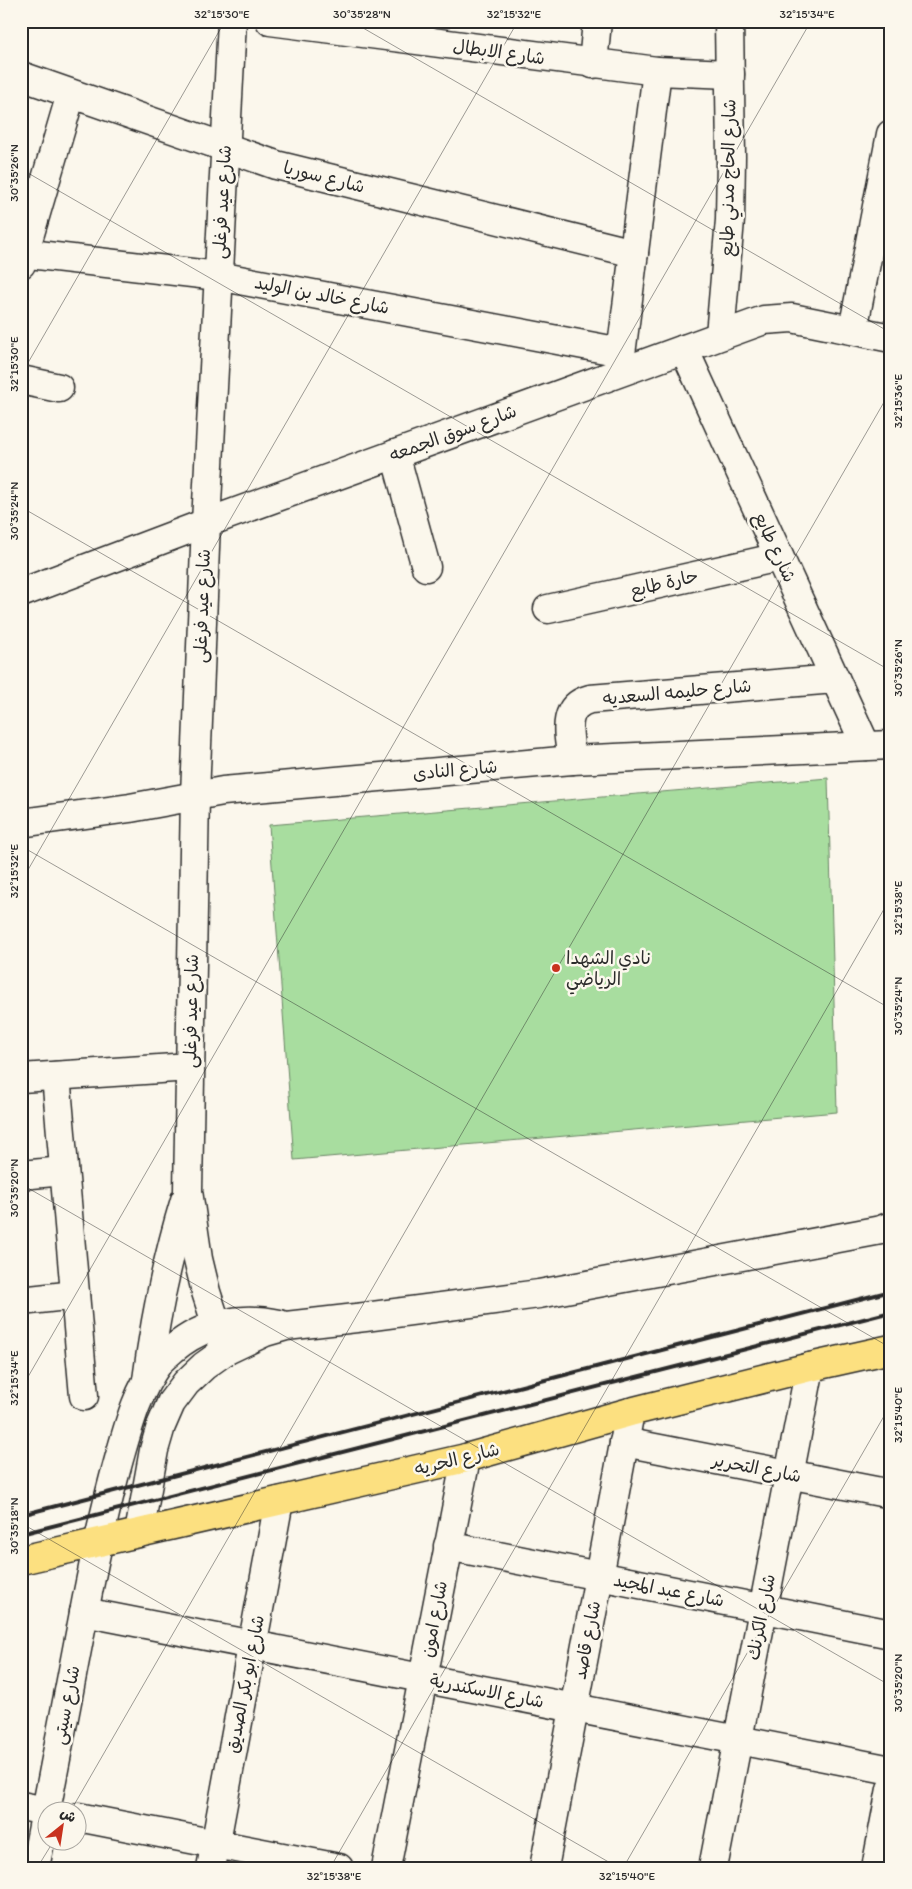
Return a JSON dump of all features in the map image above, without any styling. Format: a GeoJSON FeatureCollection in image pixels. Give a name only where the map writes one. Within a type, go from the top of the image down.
{"type":"FeatureCollection","features":[{"type":"Feature","properties":{"kind":"main road","name":"شارع الحريه"},"geometry":{"type":"LineString","coordinates":[[21,1560],[466,1458],[630,1412],[810,1367],[891,1349]]}},
{"type":"Feature","properties":{"kind":"street","name":"شارع عيد فرغلى"},"geometry":{"type":"LineString","coordinates":[[226,1351],[216,1325],[198,1259],[188,1191],[195,795],[206,522],[232,21]]}},
{"type":"Feature","properties":{"kind":"street","name":"شارع الابطال"},"geometry":{"type":"LineString","coordinates":[[270,21],[593,64],[657,71],[730,74]]}},
{"type":"Feature","properties":{"kind":"street"},"geometry":{"type":"LineString","coordinates":[[593,64],[596,21]]}},
{"type":"Feature","properties":{"kind":"street","name":"شارع الحاج مدني طايع"},"geometry":{"type":"LineString","coordinates":[[720,335],[730,220],[729,21]]}},
{"type":"Feature","properties":{"kind":"street"},"geometry":{"type":"LineString","coordinates":[[620,362],[657,71]]}},
{"type":"Feature","properties":{"kind":"street","name":"شارع سوريا"},"geometry":{"type":"LineString","coordinates":[[21,76],[276,165],[634,253]]}},
{"type":"Feature","properties":{"kind":"street"},"geometry":{"type":"LineString","coordinates":[[22,257],[70,94]]}},
{"type":"Feature","properties":{"kind":"street"},"geometry":{"type":"LineString","coordinates":[[854,330],[881,232],[891,134]]}},
{"type":"Feature","properties":{"kind":"street","name":"شارع خالد بن الوليد"},"geometry":{"type":"LineString","coordinates":[[22,257],[218,276],[620,362]]}},
{"type":"Feature","properties":{"kind":"street","name":"شارع سوق الجمعه"},"geometry":{"type":"LineString","coordinates":[[21,593],[206,522],[396,454],[620,362],[684,348],[764,320],[778,318],[792,318],[891,338]]}},
{"type":"Feature","properties":{"kind":"street","name":"شارع طايع"},"geometry":{"type":"LineString","coordinates":[[684,348],[835,679],[878,745]]}},
{"type":"Feature","properties":{"kind":"street"},"geometry":{"type":"LineString","coordinates":[[21,380],[59,388]]}},
{"type":"Feature","properties":{"kind":"street"},"geometry":{"type":"LineString","coordinates":[[396,454],[426,567]]}},
{"type":"Feature","properties":{"kind":"street","name":"حارة طابع"},"geometry":{"type":"LineString","coordinates":[[548,609],[779,556]]}},
{"type":"Feature","properties":{"kind":"street","name":"شارع حليمه السعديه"},"geometry":{"type":"LineString","coordinates":[[572,760],[568,724],[570,714],[581,701],[835,679]]}},
{"type":"Feature","properties":{"kind":"street","name":"شارع النادى"},"geometry":{"type":"LineString","coordinates":[[21,823],[130,808],[223,791],[572,760],[878,745]]}},
{"type":"Feature","properties":{"kind":"street"},"geometry":{"type":"LineString","coordinates":[[21,1078],[190,1067]]}},
{"type":"Feature","properties":{"kind":"street"},"geometry":{"type":"LineString","coordinates":[[56,1076],[84,1396]]}},
{"type":"Feature","properties":{"kind":"street"},"geometry":{"type":"LineString","coordinates":[[21,1175],[64,1171]]}},
{"type":"Feature","properties":{"kind":"street","name":"شارع عيد فرغلى"},"geometry":{"type":"LineString","coordinates":[[147,1380],[162,1284],[188,1191]]}},
{"type":"Feature","properties":{"kind":"street"},"geometry":{"type":"LineString","coordinates":[[140,1533],[154,1450],[161,1426],[171,1403],[186,1383],[204,1366],[226,1351],[265,1332],[286,1326],[365,1318],[539,1294],[881,1230],[891,1226]]}},
{"type":"Feature","properties":{"kind":"street"},"geometry":{"type":"LineString","coordinates":[[21,1301],[75,1295]]}},
{"type":"Feature","properties":{"kind":"street"},"geometry":{"type":"LineString","coordinates":[[147,1380],[161,1360],[180,1344],[197,1333],[216,1325],[241,1320],[262,1320],[286,1326]]}},
{"type":"Feature","properties":{"kind":"street","name":"شارع الكرنك"},"geometry":{"type":"LineString","coordinates":[[713,1868],[810,1367]]}},
{"type":"Feature","properties":{"kind":"street","name":"شارع سيتى"},"geometry":{"type":"LineString","coordinates":[[41,1802],[84,1612],[97,1543],[128,1423],[147,1380]]}},
{"type":"Feature","properties":{"kind":"street","name":"شارع قاصد"},"geometry":{"type":"LineString","coordinates":[[544,1868],[630,1412]]}},
{"type":"Feature","properties":{"kind":"street","name":"شارع التحرير"},"geometry":{"type":"LineString","coordinates":[[624,1442],[891,1494]]}},
{"type":"Feature","properties":{"kind":"street","name":"شارع امون"},"geometry":{"type":"LineString","coordinates":[[386,1868],[466,1458]]}},
{"type":"Feature","properties":{"kind":"street","name":"شارع ابو بكر الصديق"},"geometry":{"type":"LineString","coordinates":[[213,1856],[279,1501]]}},
{"type":"Feature","properties":{"kind":"street","name":"شارع عبد المجيد"},"geometry":{"type":"LineString","coordinates":[[448,1546],[891,1634]]}},
{"type":"Feature","properties":{"kind":"street","name":"شارع الاسكندرية"},"geometry":{"type":"LineString","coordinates":[[84,1612],[891,1770]]}},
{"type":"Feature","properties":{"kind":"street"},"geometry":{"type":"LineString","coordinates":[[876,1868],[891,1789]]}},
{"type":"Feature","properties":{"kind":"street"},"geometry":{"type":"LineString","coordinates":[[88,1820],[213,1856],[339,1868]]}},
{"type":"Feature","properties":{"kind":"street","name":"شارع سيتى"},"geometry":{"type":"LineString","coordinates":[[35,1868],[38,1824]]}},
{"type":"Feature","properties":{"kind":"green space","name":"نادي الشهدا الرياضي"},"geometry":{"type":"Polygon","coordinates":[[[828,778],[837,1112],[294,1160],[269,825],[828,778]]]}},
{"type":"Feature","properties":{"kind":"railway"},"geometry":{"type":"LineString","coordinates":[[21,1515],[891,1291]]}},
{"type":"Feature","properties":{"kind":"railway"},"geometry":{"type":"LineString","coordinates":[[21,1534],[891,1312]]}},
{"type":"Feature","properties":{"kind":"place","name":"نادي الشهدا الرياضي"},"geometry":{"type":"Point","coordinates":[556,968]}}]}
